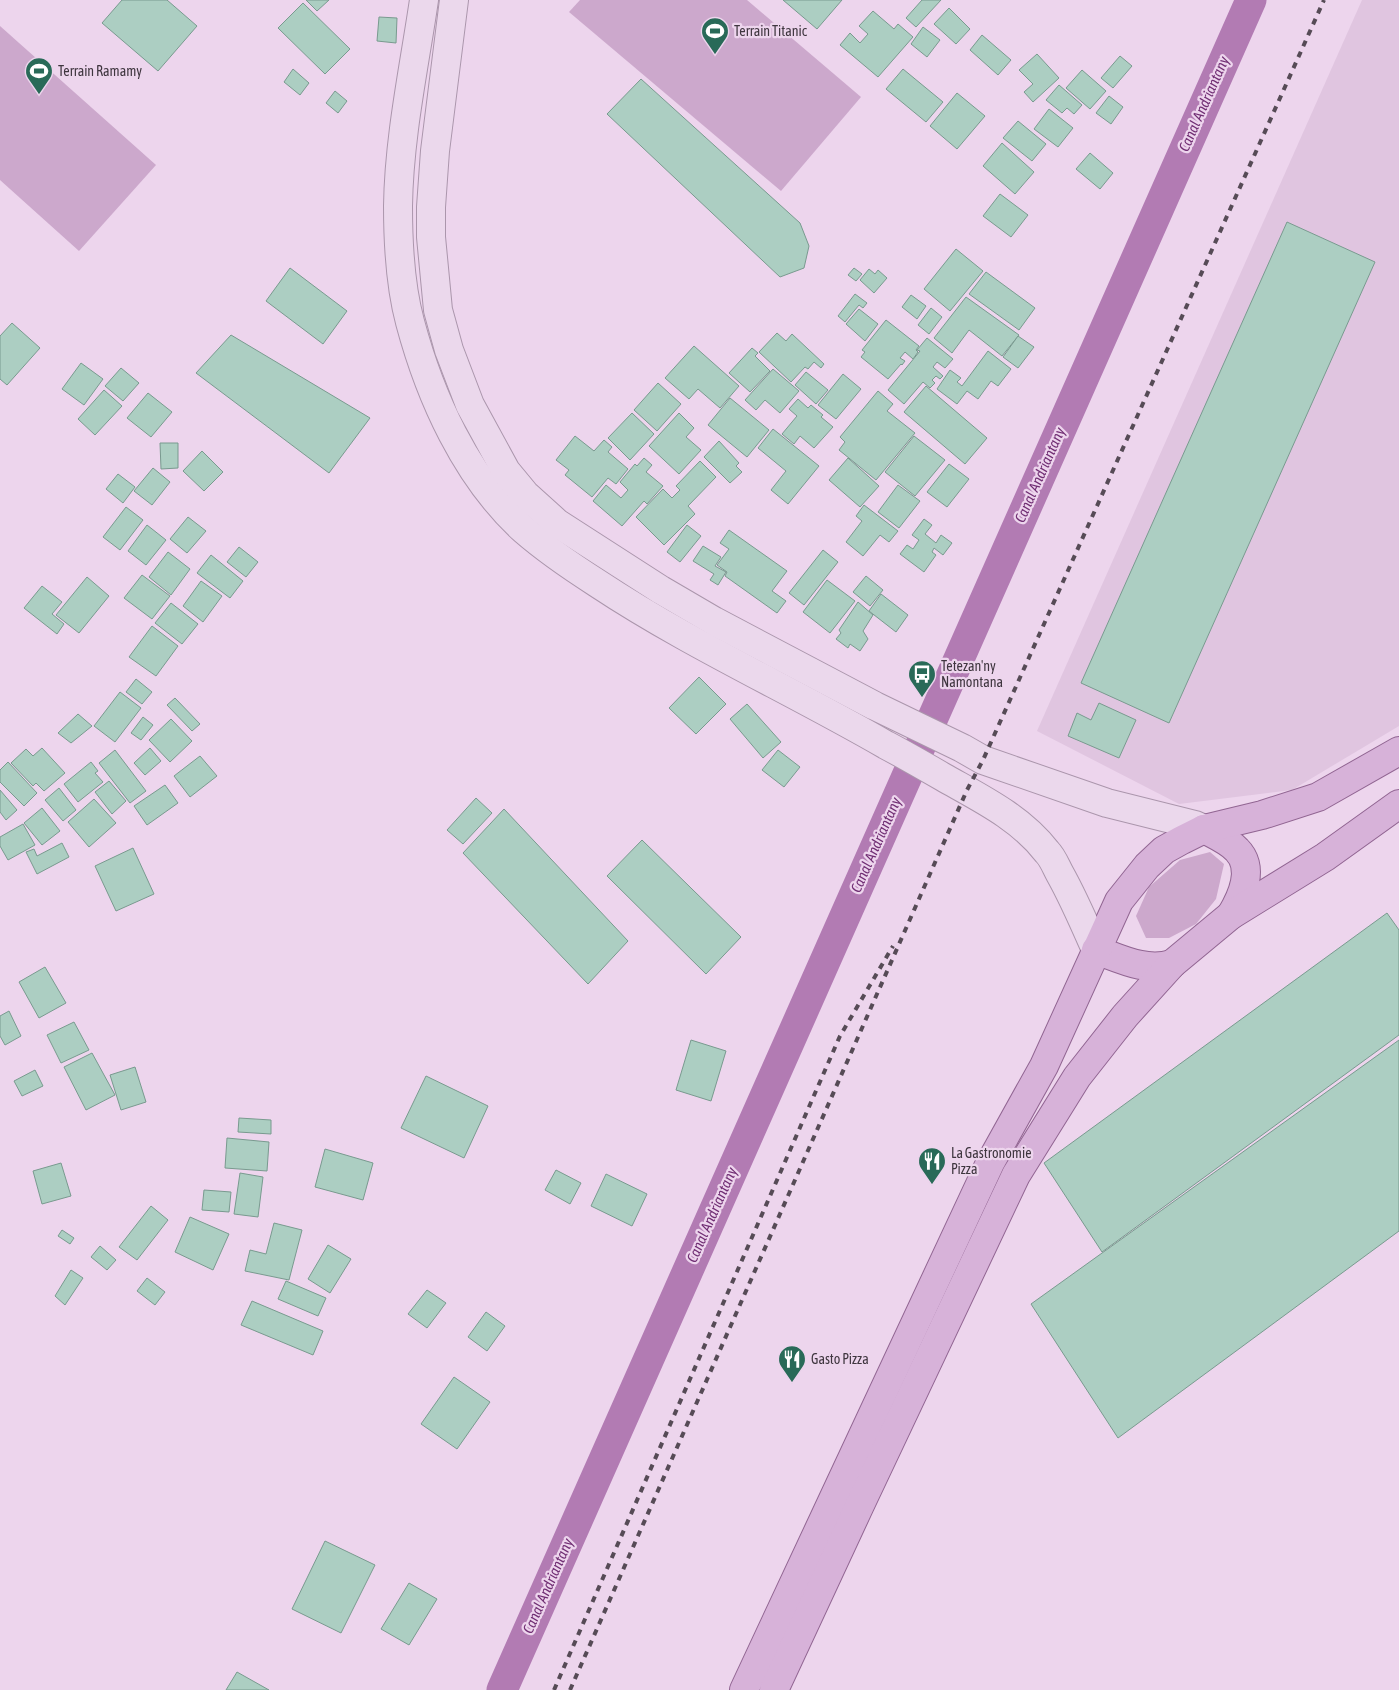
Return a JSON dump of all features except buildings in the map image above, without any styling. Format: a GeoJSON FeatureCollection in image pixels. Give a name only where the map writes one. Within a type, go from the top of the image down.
{"type":"FeatureCollection","features":[{"type":"Feature","properties":{"kind":"main road"},"geometry":{"type":"LineString","coordinates":[[744,1690],[990,1163],[1044,1066],[1119,901],[1147,866],[1164,850],[1182,840],[1204,829],[1262,815],[1318,797],[1399,751]]}},
{"type":"Feature","properties":{"kind":"main road"},"geometry":{"type":"LineString","coordinates":[[774,1690],[1016,1175],[1077,1077],[1125,1016],[1172,964],[1231,915],[1325,857],[1399,804]]}},
{"type":"Feature","properties":{"kind":"main road"},"geometry":{"type":"LineString","coordinates":[[1204,829],[1238,850],[1244,862],[1244,891],[1231,915]]}},
{"type":"Feature","properties":{"kind":"main road"},"geometry":{"type":"LineString","coordinates":[[1096,950],[1138,965],[1156,967],[1172,964]]}},
{"type":"Feature","properties":{"kind":"street"},"geometry":{"type":"LineString","coordinates":[[424,0],[403,144],[398,206],[400,263],[410,320],[428,380],[456,439],[487,488],[504,510],[524,530],[547,549],[620,598],[665,626],[864,732],[1006,814],[1031,834],[1049,854],[1072,895],[1096,950]]}},
{"type":"Feature","properties":{"kind":"street"},"geometry":{"type":"LineString","coordinates":[[454,0],[435,151],[431,207],[434,266],[441,324],[470,405],[506,471],[526,494],[558,523],[662,590],[875,706],[983,760],[1035,780],[1107,803],[1195,825],[1204,829]]}},
{"type":"Feature","properties":{"kind":"shaded area","name":"Terrain Titanic"},"geometry":{"type":"Polygon","coordinates":[[[580,0],[747,0],[861,97],[781,191],[569,12],[580,0]]]}},
{"type":"Feature","properties":{"kind":"shaded area"},"geometry":{"type":"Polygon","coordinates":[[[1362,0],[1399,0],[1399,726],[1292,790],[1179,804],[1037,731],[1362,0]]]}},
{"type":"Feature","properties":{"kind":"shaded area","name":"Terrain Ramamy"},"geometry":{"type":"Polygon","coordinates":[[[0,26],[156,165],[79,251],[0,180],[0,26]]]}},
{"type":"Feature","properties":{"kind":"shaded area"},"geometry":{"type":"Polygon","coordinates":[[[1210,852],[1224,864],[1216,899],[1196,924],[1169,938],[1146,938],[1136,916],[1149,887],[1180,860],[1210,852]]]}},
{"type":"Feature","properties":{"kind":"waterway","name":"Canal Andriantany"},"geometry":{"type":"LineString","coordinates":[[502,1690],[1251,0]]}},
{"type":"Feature","properties":{"kind":"railway"},"geometry":{"type":"LineString","coordinates":[[570,1690],[967,790],[983,760],[1324,0]]}},
{"type":"Feature","properties":{"kind":"railway"},"geometry":{"type":"LineString","coordinates":[[554,1690],[840,1036],[893,946]]}},
{"type":"Feature","properties":{"kind":"place","name":"Terrain Titanic"},"geometry":{"type":"Point","coordinates":[715,55]}},
{"type":"Feature","properties":{"kind":"place","name":"Terrain Ramamy"},"geometry":{"type":"Point","coordinates":[39,95]}},
{"type":"Feature","properties":{"kind":"place","name":"Tetezan'ny Namontana"},"geometry":{"type":"Point","coordinates":[922,698]}},
{"type":"Feature","properties":{"kind":"place","name":"La Gastronomie Pizza"},"geometry":{"type":"Point","coordinates":[932,1185]}},
{"type":"Feature","properties":{"kind":"place","name":"Gasto Pizza"},"geometry":{"type":"Point","coordinates":[792,1383]}}]}
